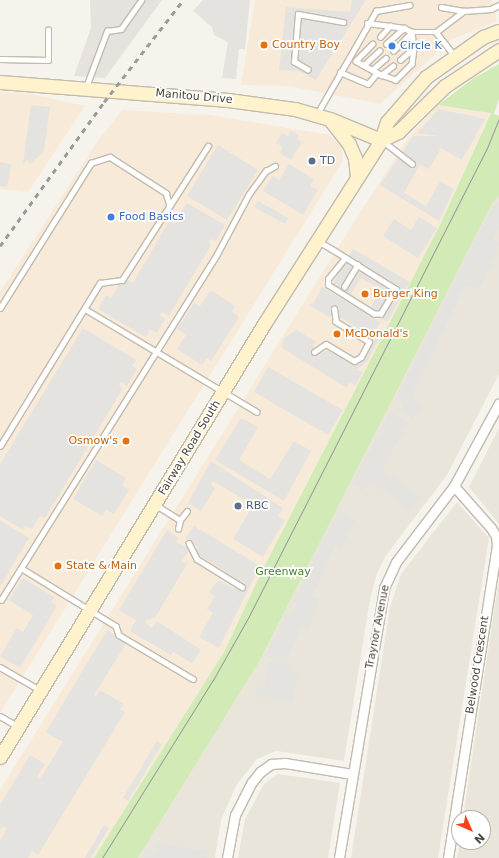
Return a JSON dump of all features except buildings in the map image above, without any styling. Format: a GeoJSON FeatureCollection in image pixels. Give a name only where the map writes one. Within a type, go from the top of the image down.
{"type":"FeatureCollection","features":[{"type":"Feature","properties":{"kind":"main road","name":"Fairway Road South"},"geometry":{"type":"LineString","coordinates":[[0,757],[156,505],[316,240],[381,140],[387,122],[426,77],[454,55],[483,37],[498,32]]}},
{"type":"Feature","properties":{"kind":"main road"},"geometry":{"type":"LineString","coordinates":[[381,140],[398,132],[445,86],[499,50]]}},
{"type":"Feature","properties":{"kind":"main road","name":"Manitou Drive"},"geometry":{"type":"LineString","coordinates":[[0,82],[251,103],[316,115],[330,119],[381,140]]}},
{"type":"Feature","properties":{"kind":"main road"},"geometry":{"type":"LineString","coordinates":[[330,119],[350,144],[355,158],[357,177]]}},
{"type":"Feature","properties":{"kind":"street","name":"Traynor Avenue"},"geometry":{"type":"LineString","coordinates":[[339,858],[384,588],[396,562],[454,486],[498,405]]}},
{"type":"Feature","properties":{"kind":"street","name":"Belwood Crescent"},"geometry":{"type":"LineString","coordinates":[[448,858],[497,545],[496,536],[491,528],[454,486]]}},
{"type":"Feature","properties":{"kind":"street"},"geometry":{"type":"LineString","coordinates":[[227,858],[235,815],[252,782],[260,772],[271,764],[285,763],[352,774]]}},
{"type":"Feature","properties":{"kind":"lane"},"geometry":{"type":"LineString","coordinates":[[85,88],[107,31],[121,29],[141,0]]}},
{"type":"Feature","properties":{"kind":"lane"},"geometry":{"type":"LineString","coordinates":[[316,115],[367,23],[376,11],[409,5]]}},
{"type":"Feature","properties":{"kind":"lane"},"geometry":{"type":"LineString","coordinates":[[441,7],[464,11],[491,9],[499,5]]}},
{"type":"Feature","properties":{"kind":"lane"},"geometry":{"type":"LineString","coordinates":[[367,23],[404,28],[412,32],[436,32],[464,11]]}},
{"type":"Feature","properties":{"kind":"lane"},"geometry":{"type":"LineString","coordinates":[[308,70],[294,62],[298,14],[343,22]]}},
{"type":"Feature","properties":{"kind":"lane"},"geometry":{"type":"LineString","coordinates":[[380,37],[390,26]]}},
{"type":"Feature","properties":{"kind":"lane"},"geometry":{"type":"LineString","coordinates":[[386,44],[404,28]]}},
{"type":"Feature","properties":{"kind":"lane"},"geometry":{"type":"LineString","coordinates":[[0,59],[48,60],[48,30]]}},
{"type":"Feature","properties":{"kind":"lane"},"geometry":{"type":"LineString","coordinates":[[373,44],[356,61],[379,74],[396,80],[412,64],[414,48],[412,32]]}},
{"type":"Feature","properties":{"kind":"lane"},"geometry":{"type":"LineString","coordinates":[[393,51],[412,32]]}},
{"type":"Feature","properties":{"kind":"lane"},"geometry":{"type":"LineString","coordinates":[[436,32],[454,55]]}},
{"type":"Feature","properties":{"kind":"lane"},"geometry":{"type":"LineString","coordinates":[[400,60],[414,48]]}},
{"type":"Feature","properties":{"kind":"lane"},"geometry":{"type":"LineString","coordinates":[[364,66],[379,51]]}},
{"type":"Feature","properties":{"kind":"lane"},"geometry":{"type":"LineString","coordinates":[[372,70],[386,58]]}},
{"type":"Feature","properties":{"kind":"lane"},"geometry":{"type":"LineString","coordinates":[[340,72],[368,84],[379,74],[393,66]]}},
{"type":"Feature","properties":{"kind":"lane"},"geometry":{"type":"LineString","coordinates":[[381,140],[412,164]]}},
{"type":"Feature","properties":{"kind":"lane"},"geometry":{"type":"LineString","coordinates":[[0,446],[100,283],[122,280],[208,146]]}},
{"type":"Feature","properties":{"kind":"lane"},"geometry":{"type":"LineString","coordinates":[[0,308],[91,163],[110,157],[166,193],[170,205]]}},
{"type":"Feature","properties":{"kind":"lane"},"geometry":{"type":"LineString","coordinates":[[0,600],[216,256],[250,194],[266,171],[275,166]]}},
{"type":"Feature","properties":{"kind":"lane"},"geometry":{"type":"LineString","coordinates":[[316,240],[396,289],[381,314],[374,314],[328,286],[328,279],[345,258]]}},
{"type":"Feature","properties":{"kind":"lane"},"geometry":{"type":"LineString","coordinates":[[344,287],[357,265]]}},
{"type":"Feature","properties":{"kind":"lane"},"geometry":{"type":"LineString","coordinates":[[85,309],[257,412]]}},
{"type":"Feature","properties":{"kind":"lane"},"geometry":{"type":"LineString","coordinates":[[314,352],[326,344],[354,361],[361,357],[369,342],[336,322],[334,309]]}},
{"type":"Feature","properties":{"kind":"lane"},"geometry":{"type":"LineString","coordinates":[[156,505],[180,520]]}},
{"type":"Feature","properties":{"kind":"lane"},"geometry":{"type":"LineString","coordinates":[[178,529],[180,520],[187,511]]}},
{"type":"Feature","properties":{"kind":"lane"},"geometry":{"type":"LineString","coordinates":[[190,543],[197,559],[242,587]]}},
{"type":"Feature","properties":{"kind":"lane"},"geometry":{"type":"LineString","coordinates":[[21,568],[89,611],[116,626],[119,635],[193,679]]}},
{"type":"Feature","properties":{"kind":"lane"},"geometry":{"type":"LineString","coordinates":[[0,667],[41,691]]}},
{"type":"Feature","properties":{"kind":"lane"},"geometry":{"type":"LineString","coordinates":[[0,716],[18,727]]}},
{"type":"Feature","properties":{"kind":"shaded area"},"geometry":{"type":"Polygon","coordinates":[[[90,0],[162,0],[105,78],[74,76],[91,28],[90,0]]]}},
{"type":"Feature","properties":{"kind":"shaded area"},"geometry":{"type":"Polygon","coordinates":[[[203,0],[250,0],[245,49],[239,49],[236,79],[222,78],[228,42],[214,35],[212,27],[193,11],[203,0]]]}},
{"type":"Feature","properties":{"kind":"shaded area"},"geometry":{"type":"Polygon","coordinates":[[[255,0],[492,0],[497,21],[451,40],[380,104],[289,86],[241,85],[255,0]]]}},
{"type":"Feature","properties":{"kind":"shaded area"},"geometry":{"type":"Polygon","coordinates":[[[352,0],[366,0],[316,80],[299,71],[279,70],[286,7],[350,12],[352,0]]]}},
{"type":"Feature","properties":{"kind":"shaded area"},"geometry":{"type":"Polygon","coordinates":[[[0,92],[27,93],[85,106],[28,192],[0,189],[0,92]]]}},
{"type":"Feature","properties":{"kind":"shaded area"},"geometry":{"type":"Polygon","coordinates":[[[31,105],[50,107],[44,151],[31,164],[27,160],[23,164],[31,105]]]}},
{"type":"Feature","properties":{"kind":"shaded area"},"geometry":{"type":"Polygon","coordinates":[[[438,105],[491,112],[441,223],[265,565],[224,652],[94,858],[0,858],[0,790],[356,219],[408,138],[438,105]]]}},
{"type":"Feature","properties":{"kind":"shaded area"},"geometry":{"type":"Polygon","coordinates":[[[439,109],[485,119],[462,160],[441,148],[429,169],[420,164],[404,193],[426,206],[440,181],[454,189],[439,221],[380,185],[413,136],[438,136],[417,133],[439,109]]]}},
{"type":"Feature","properties":{"kind":"shaded area"},"geometry":{"type":"Polygon","coordinates":[[[122,110],[209,115],[329,135],[342,147],[343,161],[0,713],[0,292],[97,142],[122,110]]]}},
{"type":"Feature","properties":{"kind":"shaded area"},"geometry":{"type":"Polygon","coordinates":[[[291,131],[299,135],[297,139],[302,142],[291,160],[280,153],[283,147],[276,143],[282,133],[288,136],[291,131]]]}},
{"type":"Feature","properties":{"kind":"shaded area"},"geometry":{"type":"Polygon","coordinates":[[[218,145],[258,170],[227,220],[187,196],[218,145]]]}},
{"type":"Feature","properties":{"kind":"shaded area"},"geometry":{"type":"Polygon","coordinates":[[[0,162],[11,164],[7,187],[0,186],[0,162]]]}},
{"type":"Feature","properties":{"kind":"shaded area"},"geometry":{"type":"Polygon","coordinates":[[[289,164],[314,179],[310,186],[318,190],[303,215],[263,191],[273,176],[279,180],[289,164]]]}},
{"type":"Feature","properties":{"kind":"shaded area"},"geometry":{"type":"Polygon","coordinates":[[[499,196],[499,374],[447,475],[387,554],[377,573],[370,599],[344,761],[276,751],[257,759],[237,784],[221,820],[215,858],[138,858],[259,662],[493,202],[499,196]]]}},
{"type":"Feature","properties":{"kind":"shaded area"},"geometry":{"type":"Polygon","coordinates":[[[258,201],[288,218],[285,224],[254,207],[258,201]]]}},
{"type":"Feature","properties":{"kind":"shaded area"},"geometry":{"type":"Polygon","coordinates":[[[499,202],[499,228],[493,239],[499,242],[499,248],[479,290],[466,285],[412,395],[421,409],[412,421],[397,395],[491,209],[499,202]]]}},
{"type":"Feature","properties":{"kind":"shaded area"},"geometry":{"type":"Polygon","coordinates":[[[187,203],[225,225],[216,241],[211,239],[209,243],[211,245],[169,316],[162,312],[160,316],[165,319],[157,333],[150,329],[146,337],[98,309],[106,295],[111,298],[123,277],[133,283],[169,221],[174,224],[187,203]]]}},
{"type":"Feature","properties":{"kind":"shaded area"},"geometry":{"type":"Polygon","coordinates":[[[419,217],[437,228],[418,258],[383,236],[394,219],[411,230],[419,217]]]}},
{"type":"Feature","properties":{"kind":"shaded area"},"geometry":{"type":"Polygon","coordinates":[[[353,249],[410,282],[387,322],[369,311],[381,289],[361,278],[350,296],[332,285],[353,249]]]}},
{"type":"Feature","properties":{"kind":"shaded area"},"geometry":{"type":"Polygon","coordinates":[[[322,287],[380,322],[376,331],[382,334],[367,362],[357,370],[363,372],[356,385],[349,383],[347,388],[282,348],[284,338],[296,330],[317,342],[312,346],[324,352],[328,350],[351,363],[365,356],[374,339],[335,314],[329,317],[308,305],[314,303],[322,287]]]}},
{"type":"Feature","properties":{"kind":"shaded area"},"geometry":{"type":"Polygon","coordinates":[[[211,290],[235,306],[232,312],[239,317],[211,361],[207,358],[202,365],[177,349],[186,335],[177,329],[194,303],[200,306],[211,290]]]}},
{"type":"Feature","properties":{"kind":"shaded area"},"geometry":{"type":"Polygon","coordinates":[[[83,328],[136,360],[132,366],[137,369],[127,386],[121,382],[119,386],[123,388],[45,518],[40,516],[32,529],[25,525],[23,530],[0,516],[0,464],[83,328]]]}},
{"type":"Feature","properties":{"kind":"shaded area"},"geometry":{"type":"Polygon","coordinates":[[[268,367],[343,410],[328,435],[254,392],[268,367]]]}},
{"type":"Feature","properties":{"kind":"shaded area"},"geometry":{"type":"Polygon","coordinates":[[[390,412],[409,423],[382,469],[421,497],[410,509],[371,482],[363,491],[352,484],[390,412]]]}},
{"type":"Feature","properties":{"kind":"shaded area"},"geometry":{"type":"Polygon","coordinates":[[[241,418],[258,427],[239,460],[270,479],[294,441],[311,451],[284,501],[215,460],[241,418]]]}},
{"type":"Feature","properties":{"kind":"shaded area"},"geometry":{"type":"Polygon","coordinates":[[[499,428],[499,524],[469,487],[499,428]]]}},
{"type":"Feature","properties":{"kind":"shaded area"},"geometry":{"type":"Polygon","coordinates":[[[96,460],[126,478],[122,486],[129,490],[114,514],[106,509],[102,516],[73,499],[96,460]]]}},
{"type":"Feature","properties":{"kind":"shaded area"},"geometry":{"type":"Polygon","coordinates":[[[211,461],[283,508],[278,516],[285,520],[263,557],[233,539],[253,505],[213,481],[211,485],[215,488],[201,511],[188,503],[211,461]]]}},
{"type":"Feature","properties":{"kind":"shaded area"},"geometry":{"type":"Polygon","coordinates":[[[457,502],[489,538],[438,858],[351,858],[390,607],[401,574],[457,502]]]}},
{"type":"Feature","properties":{"kind":"shaded area"},"geometry":{"type":"Polygon","coordinates":[[[338,512],[355,520],[341,548],[336,545],[312,596],[320,598],[309,629],[303,627],[287,659],[265,657],[286,614],[291,616],[297,603],[293,602],[338,512]]]}},
{"type":"Feature","properties":{"kind":"shaded area"},"geometry":{"type":"Polygon","coordinates":[[[0,520],[29,538],[0,587],[0,520]]]}},
{"type":"Feature","properties":{"kind":"shaded area"},"geometry":{"type":"Polygon","coordinates":[[[194,526],[260,566],[219,648],[199,637],[213,613],[207,609],[215,596],[209,592],[218,580],[234,589],[238,580],[195,552],[198,547],[186,538],[194,526]]]}},
{"type":"Feature","properties":{"kind":"shaded area"},"geometry":{"type":"Polygon","coordinates":[[[167,530],[179,538],[176,542],[190,549],[180,563],[188,562],[155,618],[146,620],[146,623],[152,628],[157,621],[201,650],[192,663],[173,652],[171,655],[130,631],[136,620],[119,610],[167,530]]]}},
{"type":"Feature","properties":{"kind":"shaded area"},"geometry":{"type":"Polygon","coordinates":[[[23,578],[54,597],[51,602],[57,606],[20,668],[0,656],[17,628],[23,632],[33,615],[9,600],[23,578]]]}},
{"type":"Feature","properties":{"kind":"shaded area"},"geometry":{"type":"Polygon","coordinates":[[[499,578],[499,858],[457,858],[458,850],[491,850],[491,810],[464,810],[499,578]]]}},
{"type":"Feature","properties":{"kind":"shaded area"},"geometry":{"type":"Polygon","coordinates":[[[107,630],[127,642],[94,695],[96,696],[100,690],[124,704],[120,709],[125,712],[38,855],[32,851],[28,858],[0,858],[0,840],[7,829],[3,826],[0,830],[0,805],[30,755],[45,764],[37,777],[40,779],[63,742],[46,732],[107,630]]]}},
{"type":"Feature","properties":{"kind":"shaded area"},"geometry":{"type":"Polygon","coordinates":[[[269,662],[291,665],[290,671],[298,673],[293,702],[255,696],[257,685],[265,686],[269,662]]]}},
{"type":"Feature","properties":{"kind":"shaded area"},"geometry":{"type":"Polygon","coordinates":[[[157,741],[162,744],[128,801],[123,798],[157,741]]]}},
{"type":"Feature","properties":{"kind":"shaded area"},"geometry":{"type":"Polygon","coordinates":[[[278,774],[340,783],[328,858],[238,858],[245,819],[264,784],[278,774]]]}},
{"type":"Feature","properties":{"kind":"shaded area"},"geometry":{"type":"Polygon","coordinates":[[[104,825],[109,828],[91,858],[85,858],[104,825]]]}},
{"type":"Feature","properties":{"kind":"shaded area"},"geometry":{"type":"Polygon","coordinates":[[[157,843],[208,851],[207,858],[144,858],[145,850],[155,852],[157,843]]]}},
{"type":"Feature","properties":{"kind":"green space","name":"Greenway"},"geometry":{"type":"Polygon","coordinates":[[[499,64],[499,99],[494,114],[499,116],[499,196],[493,202],[259,662],[138,858],[94,858],[224,652],[265,565],[441,223],[491,113],[438,105],[474,78],[499,64]]]}},
{"type":"Feature","properties":{"kind":"tram line"},"geometry":{"type":"LineString","coordinates":[[102,858],[213,680],[248,618],[487,148],[499,118]]}},
{"type":"Feature","properties":{"kind":"railway"},"geometry":{"type":"LineString","coordinates":[[0,246],[104,102],[183,0]]}},
{"type":"Feature","properties":{"kind":"place","name":"Country Boy"},"geometry":{"type":"Point","coordinates":[264,45]}},
{"type":"Feature","properties":{"kind":"place","name":"Circle K"},"geometry":{"type":"Point","coordinates":[392,46]}},
{"type":"Feature","properties":{"kind":"place","name":"TD"},"geometry":{"type":"Point","coordinates":[312,161]}},
{"type":"Feature","properties":{"kind":"place","name":"Food Basics"},"geometry":{"type":"Point","coordinates":[111,217]}},
{"type":"Feature","properties":{"kind":"place","name":"Burger King"},"geometry":{"type":"Point","coordinates":[365,294]}},
{"type":"Feature","properties":{"kind":"place","name":"McDonald's"},"geometry":{"type":"Point","coordinates":[337,334]}},
{"type":"Feature","properties":{"kind":"place","name":"Osmow's"},"geometry":{"type":"Point","coordinates":[126,441]}},
{"type":"Feature","properties":{"kind":"place","name":"RBC"},"geometry":{"type":"Point","coordinates":[238,506]}},
{"type":"Feature","properties":{"kind":"place","name":"State & Main"},"geometry":{"type":"Point","coordinates":[58,566]}}]}
